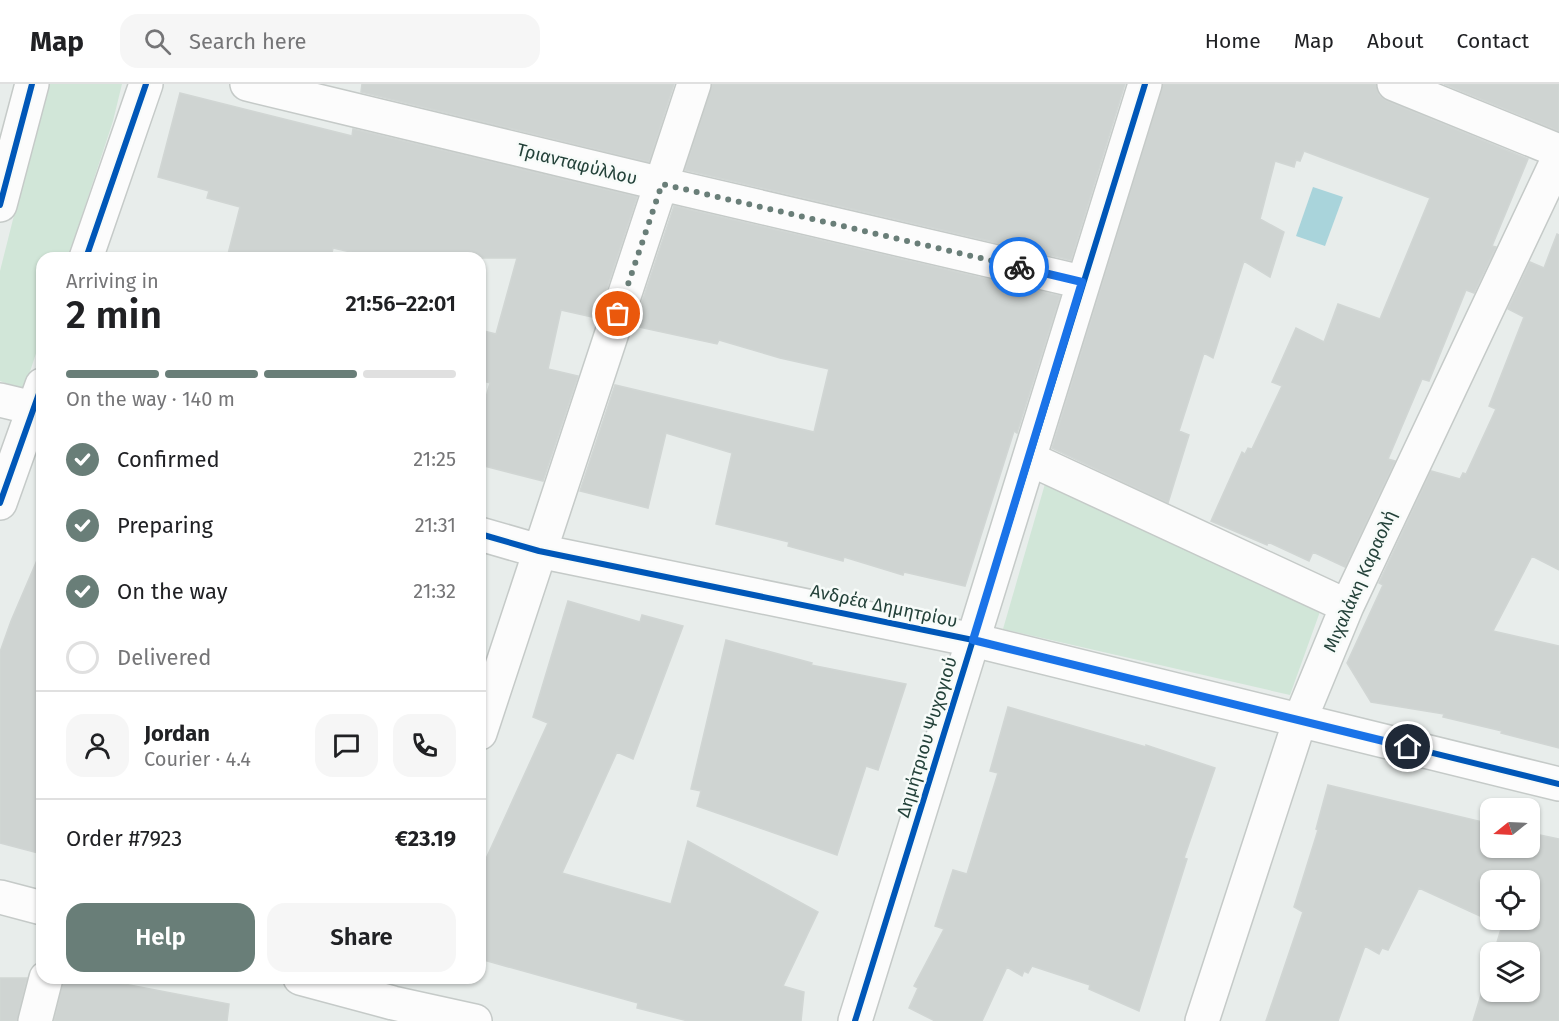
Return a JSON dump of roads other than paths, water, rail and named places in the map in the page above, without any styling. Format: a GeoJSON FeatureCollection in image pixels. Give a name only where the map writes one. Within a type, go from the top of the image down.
{"type":"FeatureCollection","features":[{"type":"Feature","properties":{"kind":"street"},"geometry":{"type":"LineString","coordinates":[[0,205],[32,84]]}},
{"type":"Feature","properties":{"kind":"street"},"geometry":{"type":"LineString","coordinates":[[88,252],[146,84]]}},
{"type":"Feature","properties":{"kind":"street","name":"Τριανταφύλλου"},"geometry":{"type":"LineString","coordinates":[[248,84],[1082,282]]}},
{"type":"Feature","properties":{"kind":"street"},"geometry":{"type":"LineString","coordinates":[[486,715],[694,84]]}},
{"type":"Feature","properties":{"kind":"street","name":"Δημήτριου Ψυχογιού"},"geometry":{"type":"LineString","coordinates":[[855,1021],[1145,84]]}},
{"type":"Feature","properties":{"kind":"street"},"geometry":{"type":"LineString","coordinates":[[1395,84],[1559,151]]}},
{"type":"Feature","properties":{"kind":"street","name":"Μιχαλάκη Καραολή"},"geometry":{"type":"LineString","coordinates":[[1202,1021],[1300,720],[1347,606],[1559,157]]}},
{"type":"Feature","properties":{"kind":"street"},"geometry":{"type":"LineString","coordinates":[[0,400],[36,401]]}},
{"type":"Feature","properties":{"kind":"street"},"geometry":{"type":"LineString","coordinates":[[0,503],[36,409]]}},
{"type":"Feature","properties":{"kind":"street"},"geometry":{"type":"LineString","coordinates":[[1030,459],[1347,606]]}},
{"type":"Feature","properties":{"kind":"street","name":"Ανδρέα Δημητρίου"},"geometry":{"type":"LineString","coordinates":[[486,536],[539,551],[973,640],[1559,784]]}},
{"type":"Feature","properties":{"kind":"street"},"geometry":{"type":"LineString","coordinates":[[0,897],[36,906]]}},
{"type":"Feature","properties":{"kind":"street"},"geometry":{"type":"LineString","coordinates":[[35,1021],[44,984]]}},
{"type":"Feature","properties":{"kind":"street"},"geometry":{"type":"LineString","coordinates":[[324,984],[475,1021]]}},
{"type":"Feature","properties":{"kind":"water"},"geometry":{"type":"Polygon","coordinates":[[[1313,187],[1343,197],[1325,246],[1296,236],[1313,187]]]}}]}
